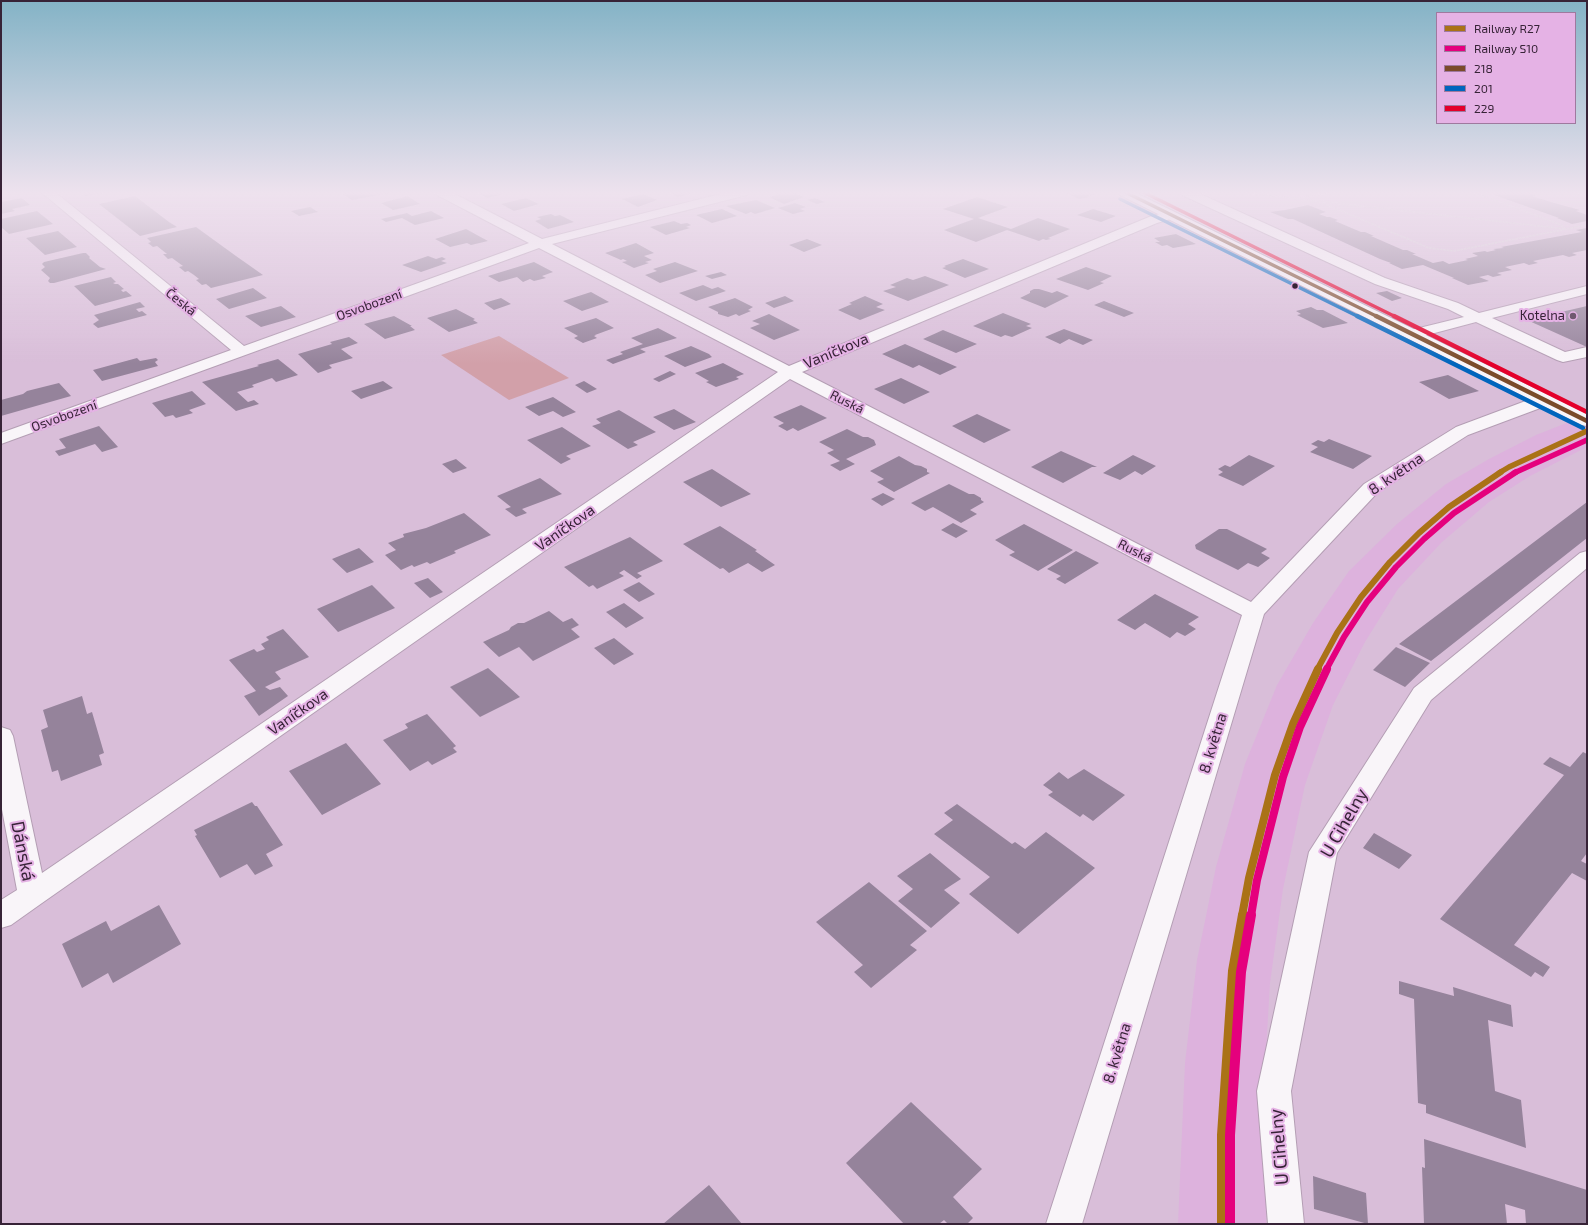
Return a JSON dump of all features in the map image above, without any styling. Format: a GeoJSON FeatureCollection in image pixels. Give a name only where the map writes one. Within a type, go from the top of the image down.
{"type":"FeatureCollection","features":[{"type":"Feature","properties":{"kind":"street","name":"Česká"},"geometry":{"type":"LineString","coordinates":[[117,249],[241,351]]}},
{"type":"Feature","properties":{"kind":"street","name":"Osvobození"},"geometry":{"type":"LineString","coordinates":[[1,439],[524,249]]}},
{"type":"Feature","properties":{"kind":"street","name":"Ruská"},"geometry":{"type":"LineString","coordinates":[[553,249],[1254,612]]}},
{"type":"Feature","properties":{"kind":"street","name":"Vaníčkova"},"geometry":{"type":"LineString","coordinates":[[1,916],[789,372],[812,361],[1082,249]]}},
{"type":"Feature","properties":{"kind":"street"},"geometry":{"type":"LineString","coordinates":[[1241,249],[1587,421]]}},
{"type":"Feature","properties":{"kind":"street"},"geometry":{"type":"LineString","coordinates":[[1311,249],[1380,281],[1453,306],[1563,357],[1587,352]]}},
{"type":"Feature","properties":{"kind":"street"},"geometry":{"type":"LineString","coordinates":[[1412,334],[1587,290]]}},
{"type":"Feature","properties":{"kind":"street","name":"8. května"},"geometry":{"type":"LineString","coordinates":[[1064,1224],[1254,612],[1371,488],[1462,431],[1545,400]]}},
{"type":"Feature","properties":{"kind":"street","name":"U Cihelny"},"geometry":{"type":"LineString","coordinates":[[1286,1224],[1274,1091],[1323,852],[1422,694],[1587,557]]}},
{"type":"Feature","properties":{"kind":"street","name":"Dánská"},"geometry":{"type":"LineString","coordinates":[[1,736],[32,895]]}},
{"type":"Feature","properties":{"kind":"path"},"geometry":{"type":"LineString","coordinates":[[1439,249],[1454,251],[1463,249]]}},
{"type":"Feature","properties":{"kind":"shaded area"},"geometry":{"type":"Polygon","coordinates":[[[499,336],[569,378],[509,400],[441,355],[499,336]]]}},
{"type":"Feature","properties":{"kind":"shaded area"},"geometry":{"type":"Polygon","coordinates":[[[1587,415],[1587,447],[1530,476],[1489,502],[1442,542],[1398,589],[1365,642],[1333,705],[1305,785],[1283,889],[1270,983],[1264,1085],[1266,1224],[1178,1224],[1185,1063],[1197,960],[1216,867],[1245,764],[1277,685],[1313,623],[1349,571],[1397,524],[1446,484],[1489,459],[1536,435],[1587,415]]]}},
{"type":"Feature","properties":{"kind":"building"},"geometry":{"type":"Polygon","coordinates":[[[38,249],[68,249],[45,255],[38,249]]]}},
{"type":"Feature","properties":{"kind":"building"},"geometry":{"type":"Polygon","coordinates":[[[161,249],[227,249],[263,275],[211,288],[206,284],[202,285],[196,280],[199,279],[188,271],[185,272],[179,267],[183,266],[172,258],[168,259],[163,254],[167,254],[161,249]]]}},
{"type":"Feature","properties":{"kind":"building"},"geometry":{"type":"Polygon","coordinates":[[[617,249],[647,249],[654,253],[644,256],[652,260],[645,262],[649,263],[634,268],[622,262],[627,261],[605,253],[617,249]]]}},
{"type":"Feature","properties":{"kind":"building"},"geometry":{"type":"Polygon","coordinates":[[[798,249],[811,249],[804,252],[798,249]]]}},
{"type":"Feature","properties":{"kind":"building"},"geometry":{"type":"Polygon","coordinates":[[[1359,249],[1407,250],[1416,254],[1412,254],[1433,263],[1443,261],[1449,264],[1478,256],[1472,253],[1496,250],[1494,249],[1587,249],[1572,253],[1577,255],[1569,257],[1563,255],[1533,261],[1538,263],[1529,265],[1524,263],[1505,267],[1512,270],[1497,273],[1502,275],[1493,277],[1488,275],[1479,277],[1489,281],[1468,285],[1423,265],[1402,269],[1359,249]]]}},
{"type":"Feature","properties":{"kind":"building"},"geometry":{"type":"Polygon","coordinates":[[[86,253],[90,257],[89,258],[100,267],[106,269],[54,283],[50,283],[48,281],[50,278],[41,270],[45,267],[42,264],[44,262],[86,253]]]}},
{"type":"Feature","properties":{"kind":"building"},"geometry":{"type":"Polygon","coordinates":[[[428,256],[436,259],[442,257],[446,259],[441,261],[447,263],[421,272],[402,265],[428,256]]]}},
{"type":"Feature","properties":{"kind":"building"},"geometry":{"type":"Polygon","coordinates":[[[963,259],[989,269],[965,278],[942,268],[963,259]]]}},
{"type":"Feature","properties":{"kind":"building"},"geometry":{"type":"Polygon","coordinates":[[[534,262],[553,272],[542,276],[546,278],[534,281],[530,279],[523,282],[517,277],[499,282],[488,276],[534,262]]]}},
{"type":"Feature","properties":{"kind":"building"},"geometry":{"type":"Polygon","coordinates":[[[675,262],[698,271],[660,283],[645,275],[657,271],[653,269],[675,262]]]}},
{"type":"Feature","properties":{"kind":"building"},"geometry":{"type":"Polygon","coordinates":[[[1086,267],[1112,276],[1100,282],[1104,283],[1088,290],[1056,279],[1086,267]]]}},
{"type":"Feature","properties":{"kind":"building"},"geometry":{"type":"Polygon","coordinates":[[[721,272],[727,275],[712,279],[705,276],[721,272]]]}},
{"type":"Feature","properties":{"kind":"building"},"geometry":{"type":"Polygon","coordinates":[[[925,276],[949,285],[908,301],[883,291],[896,287],[890,285],[907,278],[913,280],[925,276]]]}},
{"type":"Feature","properties":{"kind":"building"},"geometry":{"type":"Polygon","coordinates":[[[111,277],[116,282],[113,283],[118,284],[124,289],[121,290],[123,292],[126,291],[132,296],[95,306],[74,286],[111,277]]]}},
{"type":"Feature","properties":{"kind":"building"},"geometry":{"type":"Polygon","coordinates":[[[703,285],[712,289],[718,287],[726,291],[696,301],[679,293],[703,285]]]}},
{"type":"Feature","properties":{"kind":"building"},"geometry":{"type":"Polygon","coordinates":[[[253,288],[267,298],[229,309],[216,299],[253,288]]]}},
{"type":"Feature","properties":{"kind":"building"},"geometry":{"type":"Polygon","coordinates":[[[1034,289],[1052,293],[1057,291],[1069,296],[1045,308],[1020,298],[1030,293],[1030,291],[1034,289]]]}},
{"type":"Feature","properties":{"kind":"building"},"geometry":{"type":"Polygon","coordinates":[[[1387,291],[1402,298],[1392,301],[1376,293],[1387,291]]]}},
{"type":"Feature","properties":{"kind":"building"},"geometry":{"type":"Polygon","coordinates":[[[591,292],[609,302],[582,311],[563,301],[591,292]]]}},
{"type":"Feature","properties":{"kind":"building"},"geometry":{"type":"Polygon","coordinates":[[[785,296],[794,301],[774,308],[765,303],[785,296]]]}},
{"type":"Feature","properties":{"kind":"building"},"geometry":{"type":"Polygon","coordinates":[[[865,296],[883,304],[876,307],[885,310],[860,320],[838,310],[852,304],[849,303],[865,296]]]}},
{"type":"Feature","properties":{"kind":"building"},"geometry":{"type":"Polygon","coordinates":[[[501,298],[511,304],[494,310],[484,303],[501,298]]]}},
{"type":"Feature","properties":{"kind":"building"},"geometry":{"type":"Polygon","coordinates":[[[735,298],[753,307],[748,310],[751,311],[739,316],[736,314],[728,317],[718,314],[718,312],[708,307],[735,298]]]}},
{"type":"Feature","properties":{"kind":"building"},"geometry":{"type":"Polygon","coordinates":[[[1104,301],[1134,313],[1124,317],[1094,305],[1104,301]]]}},
{"type":"Feature","properties":{"kind":"building"},"geometry":{"type":"Polygon","coordinates":[[[140,302],[145,307],[136,309],[147,315],[98,328],[93,324],[99,320],[94,315],[140,302]]]}},
{"type":"Feature","properties":{"kind":"building"},"geometry":{"type":"Polygon","coordinates":[[[281,306],[296,317],[261,327],[245,316],[281,306]]]}},
{"type":"Feature","properties":{"kind":"building"},"geometry":{"type":"Polygon","coordinates":[[[1587,306],[1587,347],[1527,320],[1587,306]]]}},
{"type":"Feature","properties":{"kind":"building"},"geometry":{"type":"Polygon","coordinates":[[[1311,307],[1317,310],[1323,310],[1348,323],[1323,328],[1297,315],[1301,314],[1296,311],[1311,307]]]}},
{"type":"Feature","properties":{"kind":"building"},"geometry":{"type":"Polygon","coordinates":[[[456,309],[475,319],[473,320],[478,323],[449,332],[427,318],[456,309]]]}},
{"type":"Feature","properties":{"kind":"building"},"geometry":{"type":"Polygon","coordinates":[[[1003,313],[1031,324],[1026,326],[1032,328],[1012,337],[1005,335],[1001,337],[973,326],[1003,313]]]}},
{"type":"Feature","properties":{"kind":"building"},"geometry":{"type":"Polygon","coordinates":[[[769,314],[800,330],[774,340],[750,328],[760,324],[752,321],[769,314]]]}},
{"type":"Feature","properties":{"kind":"building"},"geometry":{"type":"Polygon","coordinates":[[[394,316],[412,326],[410,326],[415,330],[385,339],[364,324],[394,316]]]}},
{"type":"Feature","properties":{"kind":"building"},"geometry":{"type":"Polygon","coordinates":[[[596,318],[614,328],[595,335],[594,336],[597,338],[583,343],[574,338],[578,336],[564,328],[596,318]]]}},
{"type":"Feature","properties":{"kind":"building"},"geometry":{"type":"Polygon","coordinates":[[[658,328],[677,338],[640,349],[646,352],[613,364],[606,360],[623,354],[620,352],[643,344],[631,338],[658,328]]]}},
{"type":"Feature","properties":{"kind":"building"},"geometry":{"type":"Polygon","coordinates":[[[1064,329],[1093,340],[1083,345],[1069,339],[1060,344],[1045,337],[1064,329]]]}},
{"type":"Feature","properties":{"kind":"building"},"geometry":{"type":"Polygon","coordinates":[[[943,330],[977,344],[956,353],[923,339],[943,330]]]}},
{"type":"Feature","properties":{"kind":"building"},"geometry":{"type":"Polygon","coordinates":[[[349,337],[358,343],[341,349],[353,358],[329,365],[332,368],[318,373],[298,354],[332,344],[330,342],[349,337]]]}},
{"type":"Feature","properties":{"kind":"building"},"geometry":{"type":"Polygon","coordinates":[[[905,344],[957,367],[940,375],[919,365],[913,368],[882,354],[905,344]]]}},
{"type":"Feature","properties":{"kind":"building"},"geometry":{"type":"Polygon","coordinates":[[[691,346],[709,354],[712,357],[685,367],[664,356],[691,346]]]}},
{"type":"Feature","properties":{"kind":"building"},"geometry":{"type":"Polygon","coordinates":[[[137,358],[140,361],[156,358],[158,360],[155,362],[158,366],[102,381],[93,370],[137,358]]]}},
{"type":"Feature","properties":{"kind":"building"},"geometry":{"type":"Polygon","coordinates":[[[278,359],[298,375],[276,382],[272,378],[252,385],[254,387],[237,392],[248,402],[254,400],[259,404],[236,411],[202,382],[259,366],[257,365],[278,359]]]}},
{"type":"Feature","properties":{"kind":"building"},"geometry":{"type":"Polygon","coordinates":[[[723,363],[744,374],[736,377],[739,379],[716,387],[706,382],[709,381],[695,373],[723,363]]]}},
{"type":"Feature","properties":{"kind":"building"},"geometry":{"type":"Polygon","coordinates":[[[670,371],[676,374],[659,382],[653,379],[670,371]]]}},
{"type":"Feature","properties":{"kind":"building"},"geometry":{"type":"Polygon","coordinates":[[[1448,375],[1479,391],[1449,399],[1419,382],[1448,375]]]}},
{"type":"Feature","properties":{"kind":"building"},"geometry":{"type":"Polygon","coordinates":[[[901,378],[930,392],[904,404],[874,389],[901,378]]]}},
{"type":"Feature","properties":{"kind":"building"},"geometry":{"type":"Polygon","coordinates":[[[383,381],[393,388],[361,399],[351,391],[383,381]]]}},
{"type":"Feature","properties":{"kind":"building"},"geometry":{"type":"Polygon","coordinates":[[[584,381],[597,389],[587,393],[575,385],[584,381]]]}},
{"type":"Feature","properties":{"kind":"building"},"geometry":{"type":"Polygon","coordinates":[[[59,383],[71,396],[1,416],[1,400],[23,394],[27,391],[59,383]]]}},
{"type":"Feature","properties":{"kind":"building"},"geometry":{"type":"Polygon","coordinates":[[[192,391],[206,404],[189,410],[193,413],[176,418],[173,415],[165,417],[152,403],[192,391]]]}},
{"type":"Feature","properties":{"kind":"building"},"geometry":{"type":"Polygon","coordinates":[[[553,397],[576,412],[563,417],[553,411],[539,416],[525,407],[553,397]]]}},
{"type":"Feature","properties":{"kind":"building"},"geometry":{"type":"Polygon","coordinates":[[[801,405],[827,418],[798,431],[793,428],[787,431],[778,426],[784,423],[773,417],[801,405]]]}},
{"type":"Feature","properties":{"kind":"building"},"geometry":{"type":"Polygon","coordinates":[[[674,409],[696,422],[674,430],[653,417],[674,409]]]}},
{"type":"Feature","properties":{"kind":"building"},"geometry":{"type":"Polygon","coordinates":[[[619,410],[656,432],[633,442],[638,445],[628,449],[592,426],[601,423],[596,419],[619,410]]]}},
{"type":"Feature","properties":{"kind":"building"},"geometry":{"type":"Polygon","coordinates":[[[977,414],[1011,430],[984,443],[952,426],[977,414]]]}},
{"type":"Feature","properties":{"kind":"building"},"geometry":{"type":"Polygon","coordinates":[[[99,426],[118,447],[102,452],[95,444],[59,456],[55,451],[66,448],[59,439],[99,426]]]}},
{"type":"Feature","properties":{"kind":"building"},"geometry":{"type":"Polygon","coordinates":[[[562,427],[591,446],[566,456],[571,459],[561,464],[527,440],[562,427]]]}},
{"type":"Feature","properties":{"kind":"building"},"geometry":{"type":"Polygon","coordinates":[[[847,429],[863,437],[868,437],[874,440],[876,445],[846,459],[855,464],[840,471],[830,465],[840,461],[827,453],[834,450],[819,442],[847,429]]]}},
{"type":"Feature","properties":{"kind":"building"},"geometry":{"type":"Polygon","coordinates":[[[1329,439],[1372,456],[1353,469],[1310,452],[1318,447],[1311,444],[1318,440],[1324,442],[1329,439]]]}},
{"type":"Feature","properties":{"kind":"building"},"geometry":{"type":"Polygon","coordinates":[[[1061,451],[1097,467],[1092,467],[1063,483],[1031,467],[1061,451]]]}},
{"type":"Feature","properties":{"kind":"building"},"geometry":{"type":"Polygon","coordinates":[[[1133,455],[1156,466],[1142,475],[1135,471],[1120,480],[1103,473],[1133,455]]]}},
{"type":"Feature","properties":{"kind":"building"},"geometry":{"type":"Polygon","coordinates":[[[1249,455],[1275,466],[1243,486],[1218,475],[1223,472],[1218,469],[1225,465],[1230,467],[1249,455]]]}},
{"type":"Feature","properties":{"kind":"building"},"geometry":{"type":"Polygon","coordinates":[[[899,456],[915,465],[927,469],[927,472],[930,473],[894,492],[877,482],[884,479],[870,471],[899,456]]]}},
{"type":"Feature","properties":{"kind":"building"},"geometry":{"type":"Polygon","coordinates":[[[456,459],[467,468],[453,473],[442,464],[456,459]]]}},
{"type":"Feature","properties":{"kind":"building"},"geometry":{"type":"Polygon","coordinates":[[[712,469],[751,494],[721,507],[683,482],[712,469]]]}},
{"type":"Feature","properties":{"kind":"building"},"geometry":{"type":"Polygon","coordinates":[[[540,478],[562,494],[522,509],[527,513],[516,517],[505,509],[511,507],[497,496],[540,478]]]}},
{"type":"Feature","properties":{"kind":"building"},"geometry":{"type":"Polygon","coordinates":[[[949,484],[981,498],[984,502],[970,510],[977,514],[961,523],[933,507],[925,511],[911,503],[949,484]]]}},
{"type":"Feature","properties":{"kind":"building"},"geometry":{"type":"Polygon","coordinates":[[[883,493],[895,499],[882,506],[871,499],[883,493]]]}},
{"type":"Feature","properties":{"kind":"building"},"geometry":{"type":"Polygon","coordinates":[[[1587,502],[1587,538],[1431,661],[1399,644],[1587,502]]]}},
{"type":"Feature","properties":{"kind":"building"},"geometry":{"type":"Polygon","coordinates":[[[464,513],[491,535],[454,551],[456,553],[430,564],[427,562],[414,567],[412,565],[401,570],[385,555],[396,550],[388,543],[404,537],[403,534],[426,528],[464,513]]]}},
{"type":"Feature","properties":{"kind":"building"},"geometry":{"type":"Polygon","coordinates":[[[953,523],[968,531],[956,538],[941,530],[953,523]]]}},
{"type":"Feature","properties":{"kind":"building"},"geometry":{"type":"Polygon","coordinates":[[[1024,524],[1073,550],[1038,571],[1009,555],[1015,552],[995,540],[1024,524]]]}},
{"type":"Feature","properties":{"kind":"building"},"geometry":{"type":"Polygon","coordinates":[[[720,526],[757,550],[755,551],[775,565],[762,572],[748,563],[729,573],[723,568],[720,569],[683,544],[720,526]]]}},
{"type":"Feature","properties":{"kind":"building"},"geometry":{"type":"Polygon","coordinates":[[[1219,529],[1227,529],[1267,549],[1261,553],[1270,558],[1258,567],[1248,563],[1238,570],[1196,549],[1195,545],[1219,529]]]}},
{"type":"Feature","properties":{"kind":"building"},"geometry":{"type":"Polygon","coordinates":[[[630,537],[663,561],[637,573],[642,576],[637,579],[624,570],[619,573],[624,576],[597,589],[593,585],[589,587],[564,567],[630,537]]]}},
{"type":"Feature","properties":{"kind":"building"},"geometry":{"type":"Polygon","coordinates":[[[359,548],[374,562],[347,573],[332,559],[359,548]]]}},
{"type":"Feature","properties":{"kind":"building"},"geometry":{"type":"Polygon","coordinates":[[[1076,551],[1099,563],[1065,584],[1056,579],[1061,576],[1047,569],[1076,551]]]}},
{"type":"Feature","properties":{"kind":"building"},"geometry":{"type":"Polygon","coordinates":[[[428,578],[443,592],[430,598],[414,583],[428,578]]]}},
{"type":"Feature","properties":{"kind":"building"},"geometry":{"type":"Polygon","coordinates":[[[639,582],[655,594],[639,602],[623,590],[639,582]]]}},
{"type":"Feature","properties":{"kind":"building"},"geometry":{"type":"Polygon","coordinates":[[[372,585],[395,608],[338,632],[317,609],[372,585]]]}},
{"type":"Feature","properties":{"kind":"building"},"geometry":{"type":"Polygon","coordinates":[[[1155,594],[1199,617],[1188,624],[1196,629],[1185,636],[1177,632],[1170,638],[1145,623],[1135,630],[1117,620],[1155,594]]]}},
{"type":"Feature","properties":{"kind":"building"},"geometry":{"type":"Polygon","coordinates":[[[624,603],[644,618],[626,628],[606,612],[624,603]]]}},
{"type":"Feature","properties":{"kind":"building"},"geometry":{"type":"Polygon","coordinates":[[[549,611],[563,622],[572,618],[579,625],[571,629],[580,637],[533,661],[519,647],[499,657],[483,642],[509,630],[518,623],[524,623],[549,611]]]}},
{"type":"Feature","properties":{"kind":"building"},"geometry":{"type":"Polygon","coordinates":[[[283,629],[309,657],[275,672],[281,679],[265,687],[270,690],[280,687],[288,696],[259,716],[244,696],[256,691],[229,660],[254,649],[257,652],[265,649],[261,644],[269,640],[266,637],[283,629]]]}},
{"type":"Feature","properties":{"kind":"building"},"geometry":{"type":"Polygon","coordinates":[[[614,638],[634,654],[614,665],[594,648],[614,638]]]}},
{"type":"Feature","properties":{"kind":"building"},"geometry":{"type":"Polygon","coordinates":[[[1396,647],[1430,663],[1405,687],[1373,670],[1396,647]]]}},
{"type":"Feature","properties":{"kind":"building"},"geometry":{"type":"Polygon","coordinates":[[[488,668],[520,697],[480,717],[450,687],[488,668]]]}},
{"type":"Feature","properties":{"kind":"building"},"geometry":{"type":"Polygon","coordinates":[[[82,696],[87,714],[92,712],[104,753],[99,755],[102,765],[61,781],[58,770],[52,772],[41,730],[48,727],[43,710],[82,696]]]}},
{"type":"Feature","properties":{"kind":"building"},"geometry":{"type":"Polygon","coordinates":[[[427,714],[456,746],[453,748],[457,752],[432,765],[428,761],[410,771],[383,740],[408,728],[405,724],[427,714]]]}},
{"type":"Feature","properties":{"kind":"building"},"geometry":{"type":"Polygon","coordinates":[[[346,743],[381,784],[322,815],[289,771],[346,743]]]}},
{"type":"Feature","properties":{"kind":"building"},"geometry":{"type":"Polygon","coordinates":[[[1583,752],[1587,754],[1587,853],[1581,861],[1587,864],[1587,881],[1572,873],[1514,945],[1550,967],[1543,977],[1535,972],[1531,977],[1440,919],[1564,775],[1543,764],[1550,757],[1570,767],[1583,752]]]}},
{"type":"Feature","properties":{"kind":"building"},"geometry":{"type":"Polygon","coordinates":[[[1084,769],[1125,795],[1093,821],[1083,814],[1080,817],[1048,795],[1053,792],[1043,785],[1059,772],[1068,779],[1084,769]]]}},
{"type":"Feature","properties":{"kind":"building"},"geometry":{"type":"Polygon","coordinates":[[[252,802],[255,806],[257,806],[283,845],[266,854],[273,866],[255,875],[247,864],[220,878],[195,836],[197,835],[194,830],[252,802]]]}},
{"type":"Feature","properties":{"kind":"building"},"geometry":{"type":"Polygon","coordinates":[[[957,804],[1012,844],[1015,842],[1025,849],[1046,832],[1095,868],[1018,934],[969,894],[990,877],[934,834],[953,820],[944,813],[957,804]]]}},
{"type":"Feature","properties":{"kind":"building"},"geometry":{"type":"Polygon","coordinates":[[[1374,833],[1412,855],[1399,869],[1363,848],[1374,833]]]}},
{"type":"Feature","properties":{"kind":"building"},"geometry":{"type":"Polygon","coordinates":[[[930,853],[961,879],[944,890],[960,903],[931,928],[898,901],[913,889],[897,876],[930,853]]]}},
{"type":"Feature","properties":{"kind":"building"},"geometry":{"type":"Polygon","coordinates":[[[869,882],[927,931],[910,945],[917,950],[871,988],[854,972],[863,965],[816,922],[869,882]]]}},
{"type":"Feature","properties":{"kind":"building"},"geometry":{"type":"Polygon","coordinates":[[[159,905],[181,944],[113,983],[108,973],[82,988],[62,944],[106,921],[111,931],[159,905]]]}},
{"type":"Feature","properties":{"kind":"building"},"geometry":{"type":"Polygon","coordinates":[[[1399,981],[1454,996],[1453,987],[1511,1005],[1513,1027],[1488,1020],[1495,1091],[1521,1100],[1526,1148],[1426,1113],[1426,1105],[1418,1103],[1414,999],[1399,994],[1399,981]]]}},
{"type":"Feature","properties":{"kind":"building"},"geometry":{"type":"Polygon","coordinates":[[[911,1102],[982,1169],[953,1197],[973,1218],[967,1224],[948,1224],[944,1220],[939,1224],[904,1224],[846,1163],[911,1102]]]}},
{"type":"Feature","properties":{"kind":"building"},"geometry":{"type":"Polygon","coordinates":[[[1424,1139],[1587,1190],[1587,1224],[1526,1224],[1525,1210],[1505,1204],[1507,1224],[1424,1224],[1422,1167],[1425,1168],[1424,1139]]]}},
{"type":"Feature","properties":{"kind":"building"},"geometry":{"type":"Polygon","coordinates":[[[1313,1176],[1366,1193],[1368,1224],[1314,1209],[1313,1176]]]}},
{"type":"Feature","properties":{"kind":"building"},"geometry":{"type":"Polygon","coordinates":[[[709,1185],[742,1224],[663,1224],[709,1185]]]}},
{"type":"Feature","properties":{"kind":"rail line","name":"R27"},"geometry":{"type":"LineString","coordinates":[[1222,1224],[1222,1135],[1233,971],[1249,878],[1275,775],[1293,724],[1316,672],[1337,633],[1361,597],[1390,562],[1419,533],[1449,507],[1509,467],[1587,431]]}},
{"type":"Feature","properties":{"kind":"rail line","name":"S10"},"geometry":{"type":"LineString","coordinates":[[1230,1224],[1230,1135],[1241,972],[1257,880],[1283,777],[1300,727],[1323,676],[1344,637],[1367,602],[1396,567],[1424,539],[1454,513],[1513,474],[1587,440]]}},
{"type":"Feature","properties":{"kind":"transit line","name":"201"},"geometry":{"type":"LineString","coordinates":[[1221,249],[1583,428]]}},
{"type":"Feature","properties":{"kind":"transit line","name":"218"},"geometry":{"type":"LineString","coordinates":[[1240,249],[1587,421]]}},
{"type":"Feature","properties":{"kind":"transit line","name":"229"},"geometry":{"type":"LineString","coordinates":[[1258,249],[1587,412]]}},
{"type":"Feature","properties":{"kind":"place","name":"Kotelna"},"geometry":{"type":"Point","coordinates":[1573,316]}}]}
